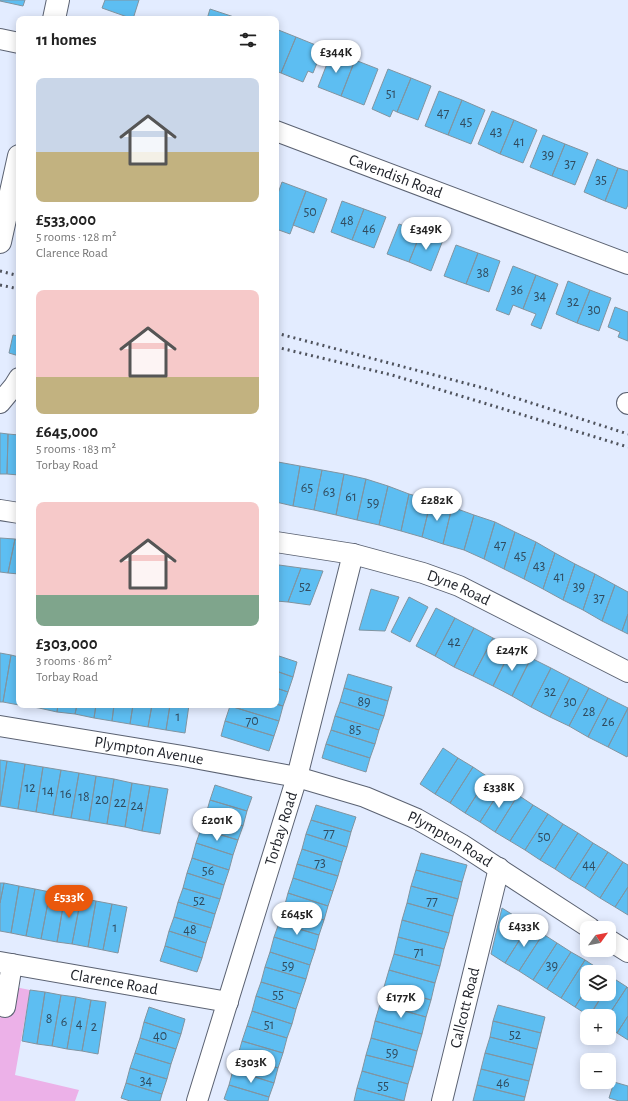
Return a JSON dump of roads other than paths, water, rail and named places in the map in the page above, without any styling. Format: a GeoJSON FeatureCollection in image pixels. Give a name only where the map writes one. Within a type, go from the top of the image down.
{"type":"FeatureCollection","features":[{"type":"Feature","properties":{"kind":"main road"},"geometry":{"type":"LineString","coordinates":[[55,16],[58,0]]}},
{"type":"Feature","properties":{"kind":"main road"},"geometry":{"type":"LineString","coordinates":[[2,232],[16,169]]}},
{"type":"Feature","properties":{"kind":"street"},"geometry":{"type":"LineString","coordinates":[[0,39],[16,42]]}},
{"type":"Feature","properties":{"kind":"street","name":"Cavendish Road"},"geometry":{"type":"LineString","coordinates":[[279,132],[628,264]]}},
{"type":"Feature","properties":{"kind":"street"},"geometry":{"type":"LineString","coordinates":[[0,403],[16,383]]}},
{"type":"Feature","properties":{"kind":"street"},"geometry":{"type":"LineString","coordinates":[[0,510],[16,513]]}},
{"type":"Feature","properties":{"kind":"street","name":"Dyne Road"},"geometry":{"type":"LineString","coordinates":[[279,542],[354,554],[423,573],[459,586],[628,672]]}},
{"type":"Feature","properties":{"kind":"street","name":"Torbay Road"},"geometry":{"type":"LineString","coordinates":[[197,1101],[297,777],[354,554]]}},
{"type":"Feature","properties":{"kind":"street","name":"Plympton Avenue"},"geometry":{"type":"LineString","coordinates":[[0,726],[183,756],[297,777]]}},
{"type":"Feature","properties":{"kind":"street","name":"Plympton Road"},"geometry":{"type":"LineString","coordinates":[[297,777],[365,797],[417,819],[461,844],[580,921]]}},
{"type":"Feature","properties":{"kind":"street","name":"Callcott Road"},"geometry":{"type":"LineString","coordinates":[[442,1101],[499,868]]}},
{"type":"Feature","properties":{"kind":"street"},"geometry":{"type":"LineString","coordinates":[[616,944],[628,952]]}},
{"type":"Feature","properties":{"kind":"street"},"geometry":{"type":"LineString","coordinates":[[5,1007],[6,963]]}},
{"type":"Feature","properties":{"kind":"street","name":"Clarence Road"},"geometry":{"type":"LineString","coordinates":[[6,963],[228,1002]]}},
{"type":"Feature","properties":{"kind":"railway"},"geometry":{"type":"LineString","coordinates":[[0,271],[16,275]]}},
{"type":"Feature","properties":{"kind":"railway"},"geometry":{"type":"LineString","coordinates":[[0,285],[16,288]]}},
{"type":"Feature","properties":{"kind":"railway"},"geometry":{"type":"LineString","coordinates":[[279,334],[491,390],[628,434]]}},
{"type":"Feature","properties":{"kind":"railway"},"geometry":{"type":"LineString","coordinates":[[279,348],[392,375],[628,447]]}}]}
